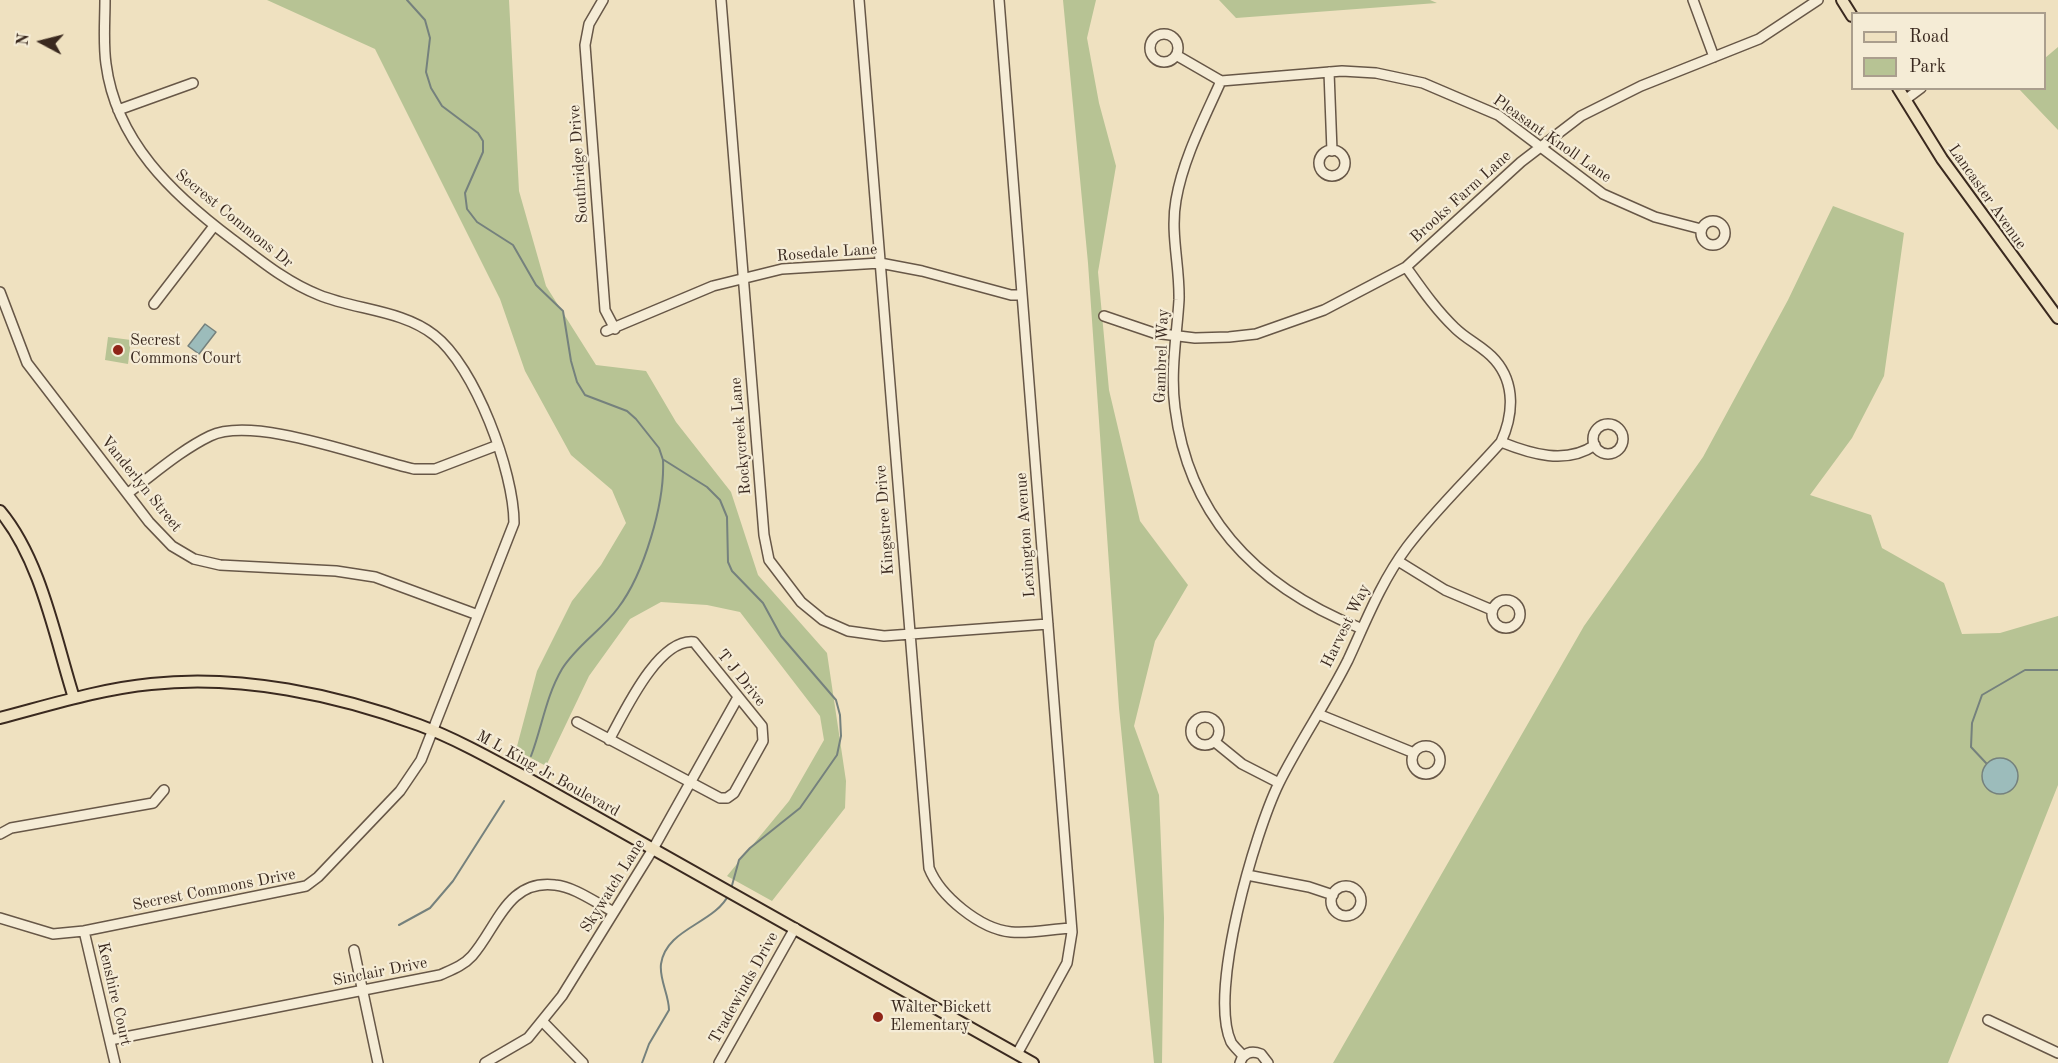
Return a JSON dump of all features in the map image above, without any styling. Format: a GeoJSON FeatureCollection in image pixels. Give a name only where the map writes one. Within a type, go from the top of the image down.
{"type":"FeatureCollection","features":[{"type":"Feature","properties":{"kind":"main road"},"geometry":{"type":"LineString","coordinates":[[1842,0],[1851,14]]}},
{"type":"Feature","properties":{"kind":"main road","name":"Lancaster Avenue"},"geometry":{"type":"LineString","coordinates":[[1899,90],[1992,231],[2058,318]]}},
{"type":"Feature","properties":{"kind":"main road"},"geometry":{"type":"LineString","coordinates":[[0,511],[18,537],[35,574],[74,698]]}},
{"type":"Feature","properties":{"kind":"main road","name":"M L King Jr Boulevard"},"geometry":{"type":"LineString","coordinates":[[0,718],[74,698],[151,684],[195,682],[237,684],[330,699],[432,730],[482,753],[1033,1063]]}},
{"type":"Feature","properties":{"kind":"street","name":"Secrest Commons Dr"},"geometry":{"type":"LineString","coordinates":[[105,0],[105,63],[118,110],[139,152],[160,179],[214,226],[291,284],[321,296],[413,322],[434,335],[457,356],[498,445],[514,500],[513,523],[432,730]]}},
{"type":"Feature","properties":{"kind":"street","name":"Southridge Drive"},"geometry":{"type":"LineString","coordinates":[[603,0],[588,24],[585,45],[605,310],[610,330]]}},
{"type":"Feature","properties":{"kind":"street","name":"Rockycreek Lane"},"geometry":{"type":"LineString","coordinates":[[721,0],[764,535],[769,560],[801,602],[823,620],[848,631],[884,636],[1048,624]]}},
{"type":"Feature","properties":{"kind":"street","name":"Kingstree Drive"},"geometry":{"type":"LineString","coordinates":[[860,0],[927,855],[936,884],[945,896],[996,929],[1013,932],[1071,928]]}},
{"type":"Feature","properties":{"kind":"street","name":"Lexington Avenue"},"geometry":{"type":"LineString","coordinates":[[999,0],[1071,928],[1067,963],[1017,1054]]}},
{"type":"Feature","properties":{"kind":"street"},"geometry":{"type":"LineString","coordinates":[[1693,0],[1714,57]]}},
{"type":"Feature","properties":{"kind":"street","name":"Brooks Farm Lane"},"geometry":{"type":"LineString","coordinates":[[1104,316],[1154,333],[1195,338],[1256,334],[1324,310],[1406,267],[1540,146],[1591,111],[1641,86],[1759,39],[1818,0]]}},
{"type":"Feature","properties":{"kind":"street"},"geometry":{"type":"LineString","coordinates":[[1176,55],[1221,81]]}},
{"type":"Feature","properties":{"kind":"street"},"geometry":{"type":"LineString","coordinates":[[1329,72],[1332,151]]}},
{"type":"Feature","properties":{"kind":"street","name":"Pleasant Knoll Lane"},"geometry":{"type":"LineString","coordinates":[[1221,81],[1329,72],[1376,73],[1423,83],[1453,93],[1498,115],[1612,199],[1655,217],[1701,229]]}},
{"type":"Feature","properties":{"kind":"street","name":"Gambrel Way"},"geometry":{"type":"LineString","coordinates":[[1221,81],[1186,162],[1176,201],[1174,246],[1179,290],[1173,365],[1174,407],[1183,450],[1198,488],[1218,523],[1240,551],[1284,591],[1328,616],[1360,628]]}},
{"type":"Feature","properties":{"kind":"street"},"geometry":{"type":"LineString","coordinates":[[118,110],[193,83]]}},
{"type":"Feature","properties":{"kind":"street"},"geometry":{"type":"LineString","coordinates":[[1905,100],[1918,90]]}},
{"type":"Feature","properties":{"kind":"street"},"geometry":{"type":"LineString","coordinates":[[154,304],[214,226]]}},
{"type":"Feature","properties":{"kind":"street","name":"Rosedale Lane"},"geometry":{"type":"LineString","coordinates":[[610,330],[712,286],[782,269],[880,263],[922,271],[1011,295],[1022,295]]}},
{"type":"Feature","properties":{"kind":"street","name":"Harvest Way"},"geometry":{"type":"LineString","coordinates":[[1268,1063],[1265,1056],[1256,1052],[1242,1060],[1232,1044],[1227,1026],[1226,999],[1237,912],[1264,817],[1279,783],[1348,659],[1360,628],[1398,561],[1430,520],[1501,442],[1508,427],[1512,405],[1506,378],[1495,360],[1440,313],[1406,267]]}},
{"type":"Feature","properties":{"kind":"street","name":"Vanderlyn Street"},"geometry":{"type":"LineString","coordinates":[[0,292],[27,363],[149,522],[172,546],[194,559],[220,565],[336,571],[375,577],[478,615]]}},
{"type":"Feature","properties":{"kind":"street"},"geometry":{"type":"LineString","coordinates":[[128,493],[190,447],[212,435],[248,428],[283,434],[414,469],[435,469],[498,445]]}},
{"type":"Feature","properties":{"kind":"street"},"geometry":{"type":"LineString","coordinates":[[1501,442],[1527,452],[1559,457],[1586,451],[1595,445]]}},
{"type":"Feature","properties":{"kind":"street"},"geometry":{"type":"LineString","coordinates":[[1398,561],[1445,590],[1492,610]]}},
{"type":"Feature","properties":{"kind":"street","name":"T J Drive"},"geometry":{"type":"LineString","coordinates":[[577,722],[609,740],[690,784],[720,798],[727,798],[734,793],[764,741],[762,726],[737,699],[694,642],[679,642],[644,676],[609,740]]}},
{"type":"Feature","properties":{"kind":"street","name":"Skywatch Lane"},"geometry":{"type":"LineString","coordinates":[[485,1063],[528,1038],[562,996],[653,849],[737,699]]}},
{"type":"Feature","properties":{"kind":"street"},"geometry":{"type":"LineString","coordinates":[[1318,714],[1414,753]]}},
{"type":"Feature","properties":{"kind":"street","name":"Secrest Commons Drive"},"geometry":{"type":"LineString","coordinates":[[0,918],[53,934],[84,931],[306,886],[318,877],[400,791],[421,760],[432,730]]}},
{"type":"Feature","properties":{"kind":"street"},"geometry":{"type":"LineString","coordinates":[[1215,742],[1242,764],[1279,783]]}},
{"type":"Feature","properties":{"kind":"street"},"geometry":{"type":"LineString","coordinates":[[0,834],[11,828],[153,803],[164,790]]}},
{"type":"Feature","properties":{"kind":"street"},"geometry":{"type":"LineString","coordinates":[[1247,875],[1309,887],[1332,895]]}},
{"type":"Feature","properties":{"kind":"street","name":"Sinclair Drive"},"geometry":{"type":"LineString","coordinates":[[110,1040],[440,975],[458,968],[471,957],[506,904],[531,886],[555,885],[572,890],[614,912]]}},
{"type":"Feature","properties":{"kind":"street","name":"Tradewinds Drive"},"geometry":{"type":"LineString","coordinates":[[719,1063],[795,928]]}},
{"type":"Feature","properties":{"kind":"street","name":"Kenshire Court"},"geometry":{"type":"LineString","coordinates":[[84,931],[115,1063]]}},
{"type":"Feature","properties":{"kind":"street"},"geometry":{"type":"LineString","coordinates":[[354,950],[378,1063]]}},
{"type":"Feature","properties":{"kind":"street"},"geometry":{"type":"LineString","coordinates":[[1988,1020],[2058,1053]]}},
{"type":"Feature","properties":{"kind":"street"},"geometry":{"type":"LineString","coordinates":[[543,1022],[584,1063]]}},
{"type":"Feature","properties":{"kind":"green space"},"geometry":{"type":"Polygon","coordinates":[[[267,0],[509,0],[519,191],[546,286],[596,365],[646,371],[676,422],[731,492],[758,575],[827,653],[846,781],[845,808],[772,901],[727,876],[789,801],[824,740],[820,716],[740,612],[707,605],[661,602],[630,619],[589,676],[546,766],[516,750],[537,671],[572,601],[601,565],[626,523],[612,490],[571,455],[525,371],[500,299],[375,49],[267,0]]]}},
{"type":"Feature","properties":{"kind":"green space"},"geometry":{"type":"Polygon","coordinates":[[[1063,0],[1096,0],[1087,38],[1099,103],[1116,166],[1098,272],[1109,390],[1140,521],[1188,585],[1155,641],[1134,726],[1159,795],[1164,918],[1162,1063],[1154,1063],[1119,708],[1088,263],[1063,0]]]}},
{"type":"Feature","properties":{"kind":"green space"},"geometry":{"type":"Polygon","coordinates":[[[1219,0],[1430,0],[1437,3],[1236,18],[1219,0]]]}},
{"type":"Feature","properties":{"kind":"green space"},"geometry":{"type":"Polygon","coordinates":[[[2058,47],[2058,130],[2020,90],[2046,90],[2046,57],[2058,47]]]}},
{"type":"Feature","properties":{"kind":"green space"},"geometry":{"type":"Polygon","coordinates":[[[1833,206],[1904,233],[1884,376],[1852,438],[1810,495],[1871,515],[1882,548],[1944,583],[1962,634],[2000,633],[2058,616],[2058,785],[1948,1063],[1333,1063],[1584,626],[1703,457],[1788,300],[1833,206]]]}},
{"type":"Feature","properties":{"kind":"green space","name":"Secrest Commons Court"},"geometry":{"type":"Polygon","coordinates":[[[108,337],[131,340],[128,364],[105,360],[108,337]]]}},
{"type":"Feature","properties":{"kind":"water"},"geometry":{"type":"Polygon","coordinates":[[[205,324],[216,332],[199,354],[188,346],[205,324]]]}},
{"type":"Feature","properties":{"kind":"water"},"geometry":{"type":"Polygon","coordinates":[[[2000,758],[2013,763],[2018,776],[2013,789],[2000,794],[1987,789],[1982,776],[1987,763],[2000,758]]]}},
{"type":"Feature","properties":{"kind":"waterway"},"geometry":{"type":"LineString","coordinates":[[407,0],[425,20],[430,38],[426,72],[431,88],[442,106],[478,133],[483,141],[483,152],[465,193],[467,209],[477,222],[513,245],[536,285],[563,311],[571,361],[577,382],[585,395],[627,411],[659,448],[663,460],[663,477],[656,517],[636,577],[612,616],[575,652],[562,669],[548,701],[531,756]]}},
{"type":"Feature","properties":{"kind":"waterway"},"geometry":{"type":"LineString","coordinates":[[664,460],[707,487],[720,500],[727,517],[728,562],[732,571],[763,603],[781,636],[836,700],[840,715],[841,736],[837,755],[800,808],[750,848],[739,860],[731,889]]}},
{"type":"Feature","properties":{"kind":"waterway"},"geometry":{"type":"LineString","coordinates":[[1986,763],[1971,747],[1972,723],[1982,695],[2025,670],[2058,670]]}},
{"type":"Feature","properties":{"kind":"waterway"},"geometry":{"type":"LineString","coordinates":[[399,925],[430,908],[453,881],[504,801]]}},
{"type":"Feature","properties":{"kind":"waterway"},"geometry":{"type":"LineString","coordinates":[[642,1063],[649,1044],[669,1010],[661,970],[665,952],[681,934],[713,913],[729,894]]}},
{"type":"Feature","properties":{"kind":"place","name":"Secrest Commons Court"},"geometry":{"type":"Point","coordinates":[118,350]}},
{"type":"Feature","properties":{"kind":"place","name":"Walter Bickett Elementary"},"geometry":{"type":"Point","coordinates":[878,1017]}}]}
